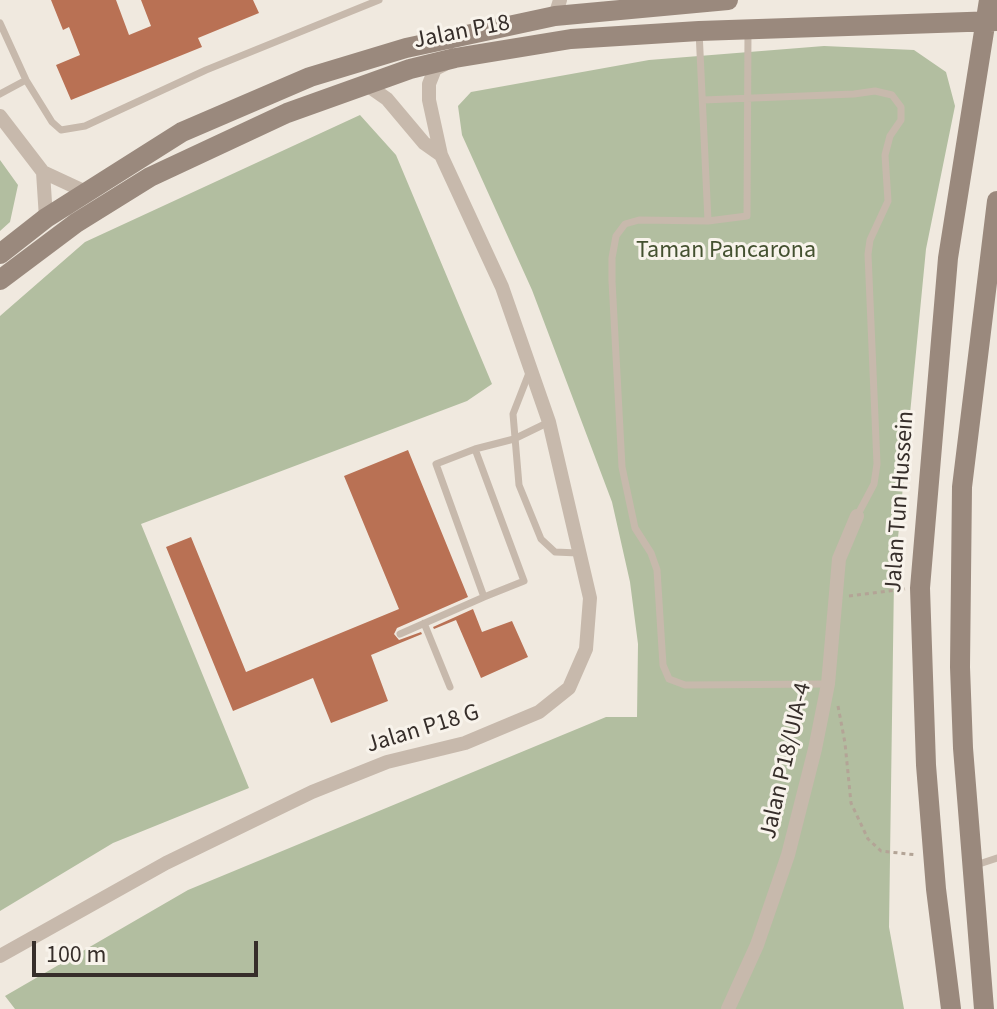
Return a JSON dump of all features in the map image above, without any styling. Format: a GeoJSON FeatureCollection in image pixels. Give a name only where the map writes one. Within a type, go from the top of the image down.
{"type":"FeatureCollection","features":[{"type":"Feature","properties":{"kind":"street","name":"Jalan P18"},"geometry":{"type":"LineString","coordinates":[[0,254],[46,218],[182,132],[310,77],[558,8],[728,0]]}},
{"type":"Feature","properties":{"kind":"street","name":"Jalan P18"},"geometry":{"type":"LineString","coordinates":[[0,280],[76,223],[150,177],[287,113],[410,69],[455,58],[571,39],[991,14]]}},
{"type":"Feature","properties":{"kind":"street","name":"Jalan Tun Hussein"},"geometry":{"type":"LineString","coordinates":[[951,1009],[926,765],[920,588],[948,258],[991,14]]}},
{"type":"Feature","properties":{"kind":"street","name":"Jalan P18 G"},"geometry":{"type":"LineString","coordinates":[[0,956],[166,863],[312,792],[387,762],[465,743],[539,712],[569,688],[586,649],[590,598],[549,422],[502,287],[441,155],[429,100],[429,84],[435,69],[455,58]]}},
{"type":"Feature","properties":{"kind":"street","name":"Jalan P18 G"},"geometry":{"type":"LineString","coordinates":[[367,85],[387,99],[424,143],[441,155]]}},
{"type":"Feature","properties":{"kind":"street"},"geometry":{"type":"LineString","coordinates":[[0,116],[43,172],[86,192]]}},
{"type":"Feature","properties":{"kind":"street"},"geometry":{"type":"LineString","coordinates":[[43,172],[46,218]]}},
{"type":"Feature","properties":{"kind":"street"},"geometry":{"type":"LineString","coordinates":[[984,1009],[971,866],[960,667],[962,487],[997,201]]}},
{"type":"Feature","properties":{"kind":"street","name":"Jalan P18/UIA-4"},"geometry":{"type":"LineString","coordinates":[[728,1009],[757,945],[788,855],[828,684],[839,559],[857,516]]}},
{"type":"Feature","properties":{"kind":"lane"},"geometry":{"type":"LineString","coordinates":[[0,23],[26,80],[52,122],[61,130],[85,126],[206,70],[379,0]]}},
{"type":"Feature","properties":{"kind":"lane"},"geometry":{"type":"LineString","coordinates":[[748,29],[747,216],[708,221],[630,222],[616,236],[612,258],[622,467],[635,528],[651,553],[657,570],[664,673],[669,679],[685,685],[828,684]]}},
{"type":"Feature","properties":{"kind":"lane"},"geometry":{"type":"LineString","coordinates":[[699,31],[708,221]]}},
{"type":"Feature","properties":{"kind":"lane"},"geometry":{"type":"LineString","coordinates":[[0,94],[26,80]]}},
{"type":"Feature","properties":{"kind":"lane"},"geometry":{"type":"LineString","coordinates":[[703,100],[875,91],[892,95],[901,107],[901,120],[886,146],[884,163],[888,201],[870,240],[868,254],[876,474],[857,516]]}},
{"type":"Feature","properties":{"kind":"lane"},"geometry":{"type":"LineString","coordinates":[[531,370],[513,414],[519,485],[541,539],[555,552],[581,553]]}},
{"type":"Feature","properties":{"kind":"lane"},"geometry":{"type":"LineString","coordinates":[[484,597],[436,464],[514,439],[549,422]]}},
{"type":"Feature","properties":{"kind":"lane"},"geometry":{"type":"LineString","coordinates":[[400,634],[524,581],[475,449]]}},
{"type":"Feature","properties":{"kind":"lane"},"geometry":{"type":"LineString","coordinates":[[424,623],[450,687]]}},
{"type":"Feature","properties":{"kind":"lane"},"geometry":{"type":"LineString","coordinates":[[971,866],[997,860]]}},
{"type":"Feature","properties":{"kind":"path"},"geometry":{"type":"LineString","coordinates":[[838,597],[895,590]]}},
{"type":"Feature","properties":{"kind":"path"},"geometry":{"type":"LineString","coordinates":[[828,684],[837,701],[842,722],[851,803],[868,839],[881,851],[898,855],[933,855]]}},
{"type":"Feature","properties":{"kind":"green space","name":"Taman Pancarona"},"geometry":{"type":"Polygon","coordinates":[[[824,46],[914,50],[946,72],[955,106],[926,249],[894,579],[889,927],[904,1009],[15,1009],[5,996],[188,890],[606,717],[637,717],[638,644],[630,582],[612,502],[532,290],[462,135],[458,106],[471,92],[649,60],[824,46]]]}},
{"type":"Feature","properties":{"kind":"green space"},"geometry":{"type":"Polygon","coordinates":[[[360,115],[396,155],[492,384],[467,401],[141,524],[249,788],[113,843],[0,911],[0,316],[85,242],[360,115]]]}},
{"type":"Feature","properties":{"kind":"green space"},"geometry":{"type":"Polygon","coordinates":[[[0,160],[18,185],[10,222],[0,231],[0,160]]]}},
{"type":"Feature","properties":{"kind":"building"},"geometry":{"type":"Polygon","coordinates":[[[51,0],[116,0],[129,35],[151,26],[141,0],[253,0],[259,13],[198,38],[202,47],[71,100],[56,65],[80,55],[69,27],[63,30],[51,0]]]}},
{"type":"Feature","properties":{"kind":"building"},"geometry":{"type":"Polygon","coordinates":[[[408,450],[468,597],[397,628],[394,634],[399,640],[422,634],[371,655],[388,701],[331,723],[313,678],[233,711],[166,547],[191,537],[246,672],[399,609],[344,476],[408,450]]]}},
{"type":"Feature","properties":{"kind":"building"},"geometry":{"type":"Polygon","coordinates":[[[473,609],[482,632],[512,621],[528,657],[481,678],[456,620],[433,627],[473,609]]]}}]}
